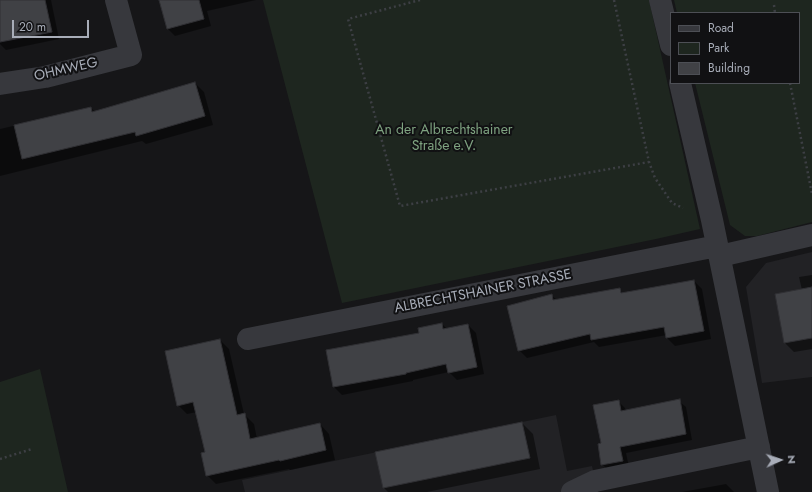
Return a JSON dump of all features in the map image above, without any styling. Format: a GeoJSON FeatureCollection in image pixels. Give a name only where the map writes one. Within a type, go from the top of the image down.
{"type":"FeatureCollection","features":[{"type":"Feature","properties":{"kind":"street","name":"OHMWEG"},"geometry":{"type":"LineString","coordinates":[[0,84],[45,77],[131,55],[116,0]]}},
{"type":"Feature","properties":{"kind":"street"},"geometry":{"type":"LineString","coordinates":[[660,0],[670,41]]}},
{"type":"Feature","properties":{"kind":"street"},"geometry":{"type":"LineString","coordinates":[[680,84],[712,220],[768,492]]}},
{"type":"Feature","properties":{"kind":"street","name":"ALBRECHTSHAINER STRASSE"},"geometry":{"type":"LineString","coordinates":[[248,338],[812,235]]}},
{"type":"Feature","properties":{"kind":"street"},"geometry":{"type":"LineString","coordinates":[[572,492],[596,482],[759,447]]}},
{"type":"Feature","properties":{"kind":"path"},"geometry":{"type":"LineString","coordinates":[[420,0],[348,19],[400,206],[649,162]]}},
{"type":"Feature","properties":{"kind":"path"},"geometry":{"type":"LineString","coordinates":[[614,0],[649,162],[655,178],[672,203],[712,220]]}},
{"type":"Feature","properties":{"kind":"path"},"geometry":{"type":"LineString","coordinates":[[774,6],[775,12]]}},
{"type":"Feature","properties":{"kind":"path"},"geometry":{"type":"LineString","coordinates":[[790,84],[812,194]]}},
{"type":"Feature","properties":{"kind":"path"},"geometry":{"type":"LineString","coordinates":[[0,459],[32,448]]}},
{"type":"Feature","properties":{"kind":"shaded area"},"geometry":{"type":"Polygon","coordinates":[[[812,252],[812,377],[762,383],[746,287],[766,263],[812,252]]]}},
{"type":"Feature","properties":{"kind":"shaded area"},"geometry":{"type":"Polygon","coordinates":[[[556,415],[567,471],[592,466],[598,492],[245,492],[242,480],[556,415]]]}},
{"type":"Feature","properties":{"kind":"green space","name":"An der Albrechtshainer Straße e.V."},"geometry":{"type":"Polygon","coordinates":[[[263,0],[649,0],[700,229],[342,303],[263,0]]]}},
{"type":"Feature","properties":{"kind":"green space"},"geometry":{"type":"Polygon","coordinates":[[[674,0],[812,0],[812,222],[757,236],[745,236],[730,225],[695,84],[800,84],[800,12],[677,12],[674,0]]]}},
{"type":"Feature","properties":{"kind":"green space"},"geometry":{"type":"Polygon","coordinates":[[[40,369],[68,492],[0,492],[0,382],[40,369]]]}},
{"type":"Feature","properties":{"kind":"building"},"geometry":{"type":"Polygon","coordinates":[[[0,0],[45,0],[52,32],[0,42],[0,0]]]}},
{"type":"Feature","properties":{"kind":"building"},"geometry":{"type":"Polygon","coordinates":[[[159,0],[199,0],[204,19],[167,29],[159,0]]]}},
{"type":"Feature","properties":{"kind":"building"},"geometry":{"type":"Polygon","coordinates":[[[195,82],[205,116],[136,136],[135,132],[22,159],[14,125],[91,107],[92,112],[195,82]]]}},
{"type":"Feature","properties":{"kind":"building"},"geometry":{"type":"Polygon","coordinates":[[[694,280],[704,331],[666,338],[664,327],[591,340],[590,334],[518,351],[507,306],[552,294],[553,300],[620,288],[621,293],[694,280]]]}},
{"type":"Feature","properties":{"kind":"building"},"geometry":{"type":"Polygon","coordinates":[[[812,287],[812,338],[784,343],[775,294],[812,287]]]}},
{"type":"Feature","properties":{"kind":"building"},"geometry":{"type":"Polygon","coordinates":[[[442,323],[443,329],[468,324],[477,367],[448,373],[446,364],[406,374],[333,387],[326,350],[419,333],[418,328],[442,323]]]}},
{"type":"Feature","properties":{"kind":"building"},"geometry":{"type":"Polygon","coordinates":[[[220,339],[237,415],[245,413],[250,439],[320,423],[326,450],[206,476],[201,453],[205,452],[193,402],[177,406],[165,351],[220,339]]]}},
{"type":"Feature","properties":{"kind":"building"},"geometry":{"type":"Polygon","coordinates":[[[680,399],[686,434],[620,447],[623,461],[601,465],[598,444],[601,443],[593,405],[619,400],[621,411],[680,399]]]}},
{"type":"Feature","properties":{"kind":"building"},"geometry":{"type":"Polygon","coordinates":[[[522,422],[530,458],[383,488],[375,452],[522,422]]]}}]}
